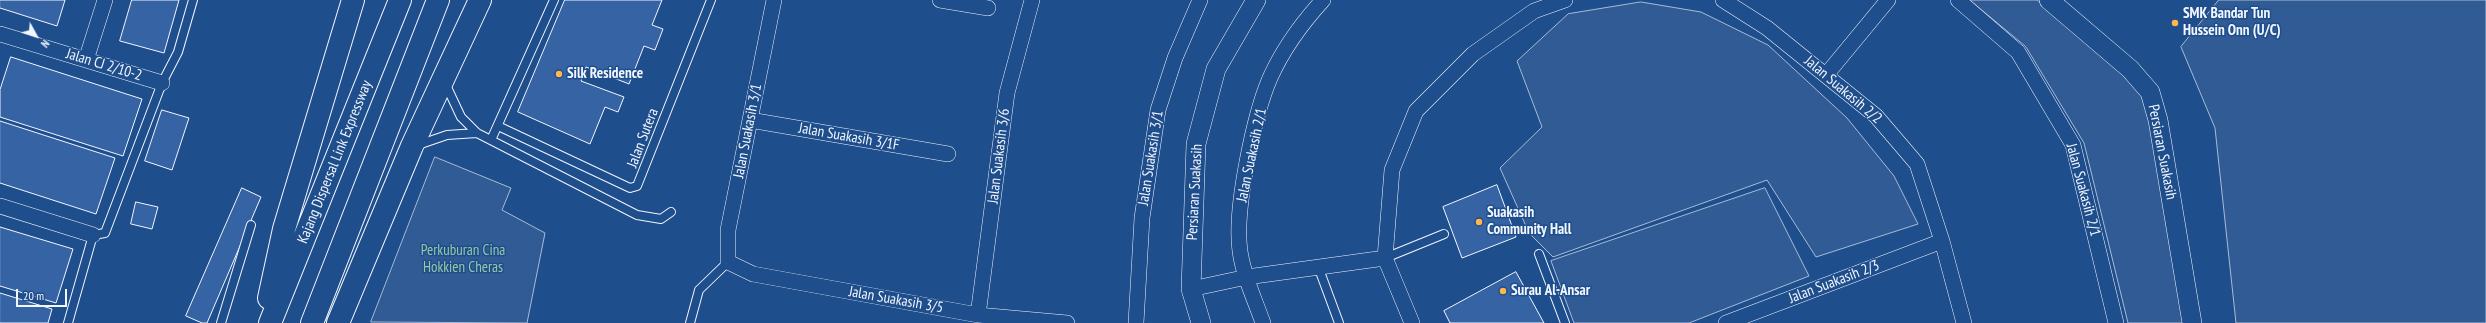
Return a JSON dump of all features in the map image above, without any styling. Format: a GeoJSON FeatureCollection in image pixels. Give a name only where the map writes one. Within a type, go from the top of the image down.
{"type":"FeatureCollection","features":[{"type":"Feature","properties":{"kind":"highway"},"geometry":{"type":"LineString","coordinates":[[264,323],[284,229],[353,0]]}},
{"type":"Feature","properties":{"kind":"highway","name":"Kajang Dispersal Link Expressway"},"geometry":{"type":"LineString","coordinates":[[270,323],[400,0]]}},
{"type":"Feature","properties":{"kind":"highway"},"geometry":{"type":"LineString","coordinates":[[312,323],[438,0]]}},
{"type":"Feature","properties":{"kind":"highway"},"geometry":{"type":"LineString","coordinates":[[338,323],[412,146],[480,0]]}},
{"type":"Feature","properties":{"kind":"street"},"geometry":{"type":"LineString","coordinates":[[86,60],[105,0]]}},
{"type":"Feature","properties":{"kind":"street","name":"Jalan Suakasih 3/1"},"geometry":{"type":"LineString","coordinates":[[728,262],[728,230],[774,0]]}},
{"type":"Feature","properties":{"kind":"street"},"geometry":{"type":"LineString","coordinates":[[940,0],[988,8]]}},
{"type":"Feature","properties":{"kind":"street","name":"Jalan Suakasih 3/6"},"geometry":{"type":"LineString","coordinates":[[978,315],[1007,93],[1032,0]]}},
{"type":"Feature","properties":{"kind":"street","name":"Jalan Suakasih 3/1"},"geometry":{"type":"LineString","coordinates":[[1136,323],[1142,218],[1158,110],[1175,58],[1200,0]]}},
{"type":"Feature","properties":{"kind":"street","name":"Persiaran Suakasih"},"geometry":{"type":"LineString","coordinates":[[1201,323],[1191,289],[1196,144],[1216,69],[1256,0]]}},
{"type":"Feature","properties":{"kind":"street","name":"Jalan Suakasih 2/1"},"geometry":{"type":"LineString","coordinates":[[1263,323],[1247,277],[1240,250],[1240,209],[1253,135],[1270,78],[1299,27],[1323,0]]}},
{"type":"Feature","properties":{"kind":"street"},"geometry":{"type":"LineString","coordinates":[[1412,323],[1385,258],[1392,170],[1416,111],[1473,54],[1534,11],[1565,0]]}},
{"type":"Feature","properties":{"kind":"street","name":"Jalan Suakasih 2/2"},"geometry":{"type":"LineString","coordinates":[[1723,0],[1767,28],[1876,116],[1917,164],[1942,241],[1964,323]]}},
{"type":"Feature","properties":{"kind":"street"},"geometry":{"type":"LineString","coordinates":[[1826,75],[1888,0]]}},
{"type":"Feature","properties":{"kind":"street","name":"Jalan Suakasih 2/1"},"geometry":{"type":"LineString","coordinates":[[1958,0],[2018,52],[2073,145],[2116,323]]}},
{"type":"Feature","properties":{"kind":"street","name":"Persiaran Suakasih"},"geometry":{"type":"LineString","coordinates":[[2049,0],[2130,69],[2150,92],[2158,120],[2192,323]]}},
{"type":"Feature","properties":{"kind":"street","name":"Jalan CJ 2/10-2"},"geometry":{"type":"LineString","coordinates":[[0,34],[162,82]]}},
{"type":"Feature","properties":{"kind":"street","name":"Jalan Suakasih 3/1F"},"geometry":{"type":"LineString","coordinates":[[750,120],[948,154]]}},
{"type":"Feature","properties":{"kind":"street"},"geometry":{"type":"LineString","coordinates":[[0,206],[93,235]]}},
{"type":"Feature","properties":{"kind":"street","name":"Jalan Suakasih 2/3"},"geometry":{"type":"LineString","coordinates":[[1726,323],[1942,241]]}},
{"type":"Feature","properties":{"kind":"street"},"geometry":{"type":"LineString","coordinates":[[1191,289],[1247,277],[1319,269],[1385,258]]}},
{"type":"Feature","properties":{"kind":"street","name":"Jalan Suakasih 3/5"},"geometry":{"type":"LineString","coordinates":[[728,262],[753,274],[978,315],[1067,323]]}},
{"type":"Feature","properties":{"kind":"lane"},"geometry":{"type":"LineString","coordinates":[[68,323],[93,235],[105,233],[162,82],[178,52],[193,0]]}},
{"type":"Feature","properties":{"kind":"lane"},"geometry":{"type":"LineString","coordinates":[[491,140],[554,0]]}},
{"type":"Feature","properties":{"kind":"lane","name":"Jalan Sutera"},"geometry":{"type":"LineString","coordinates":[[498,126],[630,188],[637,186],[711,0]]}},
{"type":"Feature","properties":{"kind":"lane"},"geometry":{"type":"LineString","coordinates":[[443,79],[462,117],[477,133],[637,215],[661,219],[671,212]]}},
{"type":"Feature","properties":{"kind":"lane"},"geometry":{"type":"LineString","coordinates":[[412,146],[447,135],[477,133]]}},
{"type":"Feature","properties":{"kind":"lane"},"geometry":{"type":"LineString","coordinates":[[221,323],[251,225]]}},
{"type":"Feature","properties":{"kind":"lane"},"geometry":{"type":"LineString","coordinates":[[1385,258],[1444,234]]}},
{"type":"Feature","properties":{"kind":"lane"},"geometry":{"type":"LineString","coordinates":[[1539,254],[1565,323]]}},
{"type":"Feature","properties":{"kind":"lane"},"geometry":{"type":"LineString","coordinates":[[690,323],[699,290],[728,262]]}},
{"type":"Feature","properties":{"kind":"lane"},"geometry":{"type":"LineString","coordinates":[[1319,269],[1339,323]]}},
{"type":"Feature","properties":{"kind":"shaded area"},"geometry":{"type":"Polygon","coordinates":[[[1970,0],[2037,0],[2124,74],[2144,96],[2151,126],[2183,323],[2128,323],[2084,143],[2026,47],[1970,0]]]}},
{"type":"Feature","properties":{"kind":"shaded area"},"geometry":{"type":"Polygon","coordinates":[[[2219,0],[2486,0],[2486,323],[2236,323],[2215,128],[2181,47],[2219,0]]]}},
{"type":"Feature","properties":{"kind":"shaded area"},"geometry":{"type":"Polygon","coordinates":[[[1641,2],[1701,12],[1768,45],[1847,118],[1894,176],[1918,224],[1816,257],[1767,180],[1553,257],[1529,233],[1500,168],[1542,127],[1517,61],[1568,14],[1641,2]]]}},
{"type":"Feature","properties":{"kind":"shaded area","name":"Perkuburan Cina Hokkien Cheras"},"geometry":{"type":"Polygon","coordinates":[[[435,157],[511,188],[502,210],[545,233],[527,323],[371,322],[435,157]]]}},
{"type":"Feature","properties":{"kind":"shaded area"},"geometry":{"type":"Polygon","coordinates":[[[1765,188],[1809,276],[1689,323],[1574,323],[1551,261],[1765,188]]]}},
{"type":"Feature","properties":{"kind":"building"},"geometry":{"type":"Polygon","coordinates":[[[0,0],[65,0],[57,26],[0,8],[0,0]]]}},
{"type":"Feature","properties":{"kind":"building"},"geometry":{"type":"Polygon","coordinates":[[[132,0],[179,0],[164,53],[120,41],[132,0]]]}},
{"type":"Feature","properties":{"kind":"building","name":"Silk Residence"},"geometry":{"type":"Polygon","coordinates":[[[565,0],[662,0],[652,25],[663,29],[655,50],[644,46],[629,84],[586,67],[581,81],[624,97],[618,112],[605,107],[590,144],[518,112],[565,0]]]}},
{"type":"Feature","properties":{"kind":"building"},"geometry":{"type":"Polygon","coordinates":[[[11,57],[142,99],[123,156],[0,117],[0,90],[11,57]]]}},
{"type":"Feature","properties":{"kind":"building"},"geometry":{"type":"Polygon","coordinates":[[[162,110],[189,118],[172,170],[145,161],[162,110]]]}},
{"type":"Feature","properties":{"kind":"building"},"geometry":{"type":"Polygon","coordinates":[[[0,121],[115,158],[96,214],[0,183],[0,121]]]}},
{"type":"Feature","properties":{"kind":"building","name":"Suakasih Community Hall"},"geometry":{"type":"Polygon","coordinates":[[[1497,185],[1516,237],[1462,258],[1443,207],[1497,185]]]}},
{"type":"Feature","properties":{"kind":"building"},"geometry":{"type":"Polygon","coordinates":[[[242,188],[261,197],[207,323],[202,323],[186,316],[242,188]]]}},
{"type":"Feature","properties":{"kind":"building"},"geometry":{"type":"Polygon","coordinates":[[[136,202],[158,207],[152,229],[131,224],[136,202]]]}},
{"type":"Feature","properties":{"kind":"building"},"geometry":{"type":"Polygon","coordinates":[[[0,227],[73,249],[56,303],[0,286],[0,227]]]}},
{"type":"Feature","properties":{"kind":"building","name":"Surau Al-Ansar"},"geometry":{"type":"Polygon","coordinates":[[[1516,272],[1544,323],[1450,323],[1444,311],[1516,272]]]}},
{"type":"Feature","properties":{"kind":"building"},"geometry":{"type":"Polygon","coordinates":[[[0,293],[52,309],[48,323],[0,323],[0,293]]]}},
{"type":"Feature","properties":{"kind":"place","name":"SMK Bandar Tun Hussein Onn (U/C)"},"geometry":{"type":"Point","coordinates":[2175,23]}},
{"type":"Feature","properties":{"kind":"place","name":"Silk Residence"},"geometry":{"type":"Point","coordinates":[559,74]}},
{"type":"Feature","properties":{"kind":"place","name":"Suakasih Community Hall"},"geometry":{"type":"Point","coordinates":[1479,222]}},
{"type":"Feature","properties":{"kind":"place","name":"Surau Al-Ansar"},"geometry":{"type":"Point","coordinates":[1503,291]}}]}
